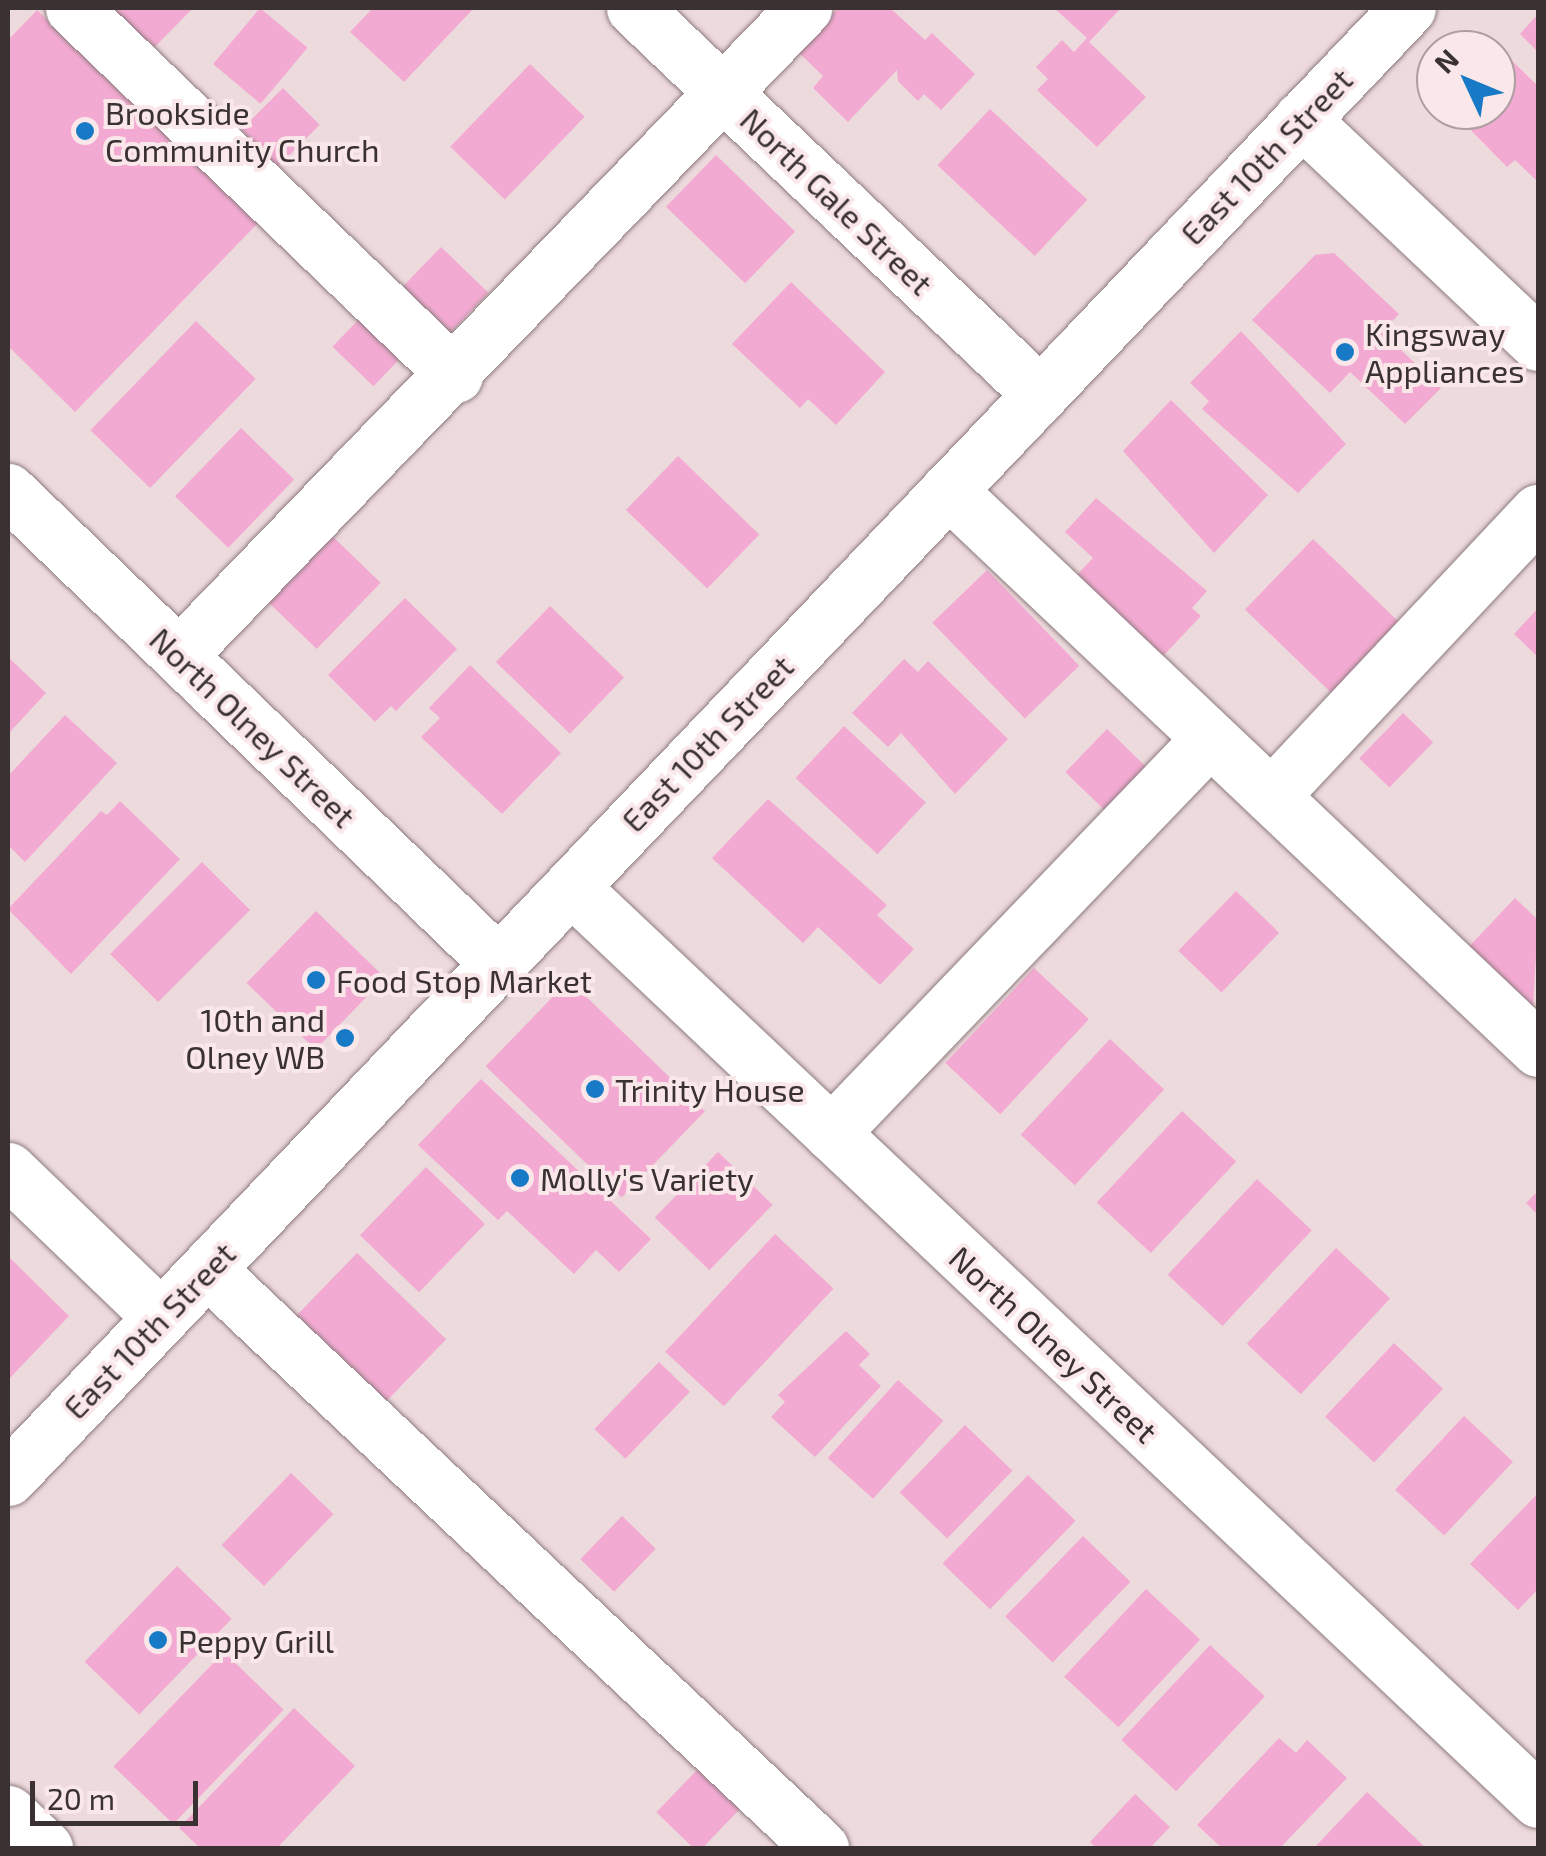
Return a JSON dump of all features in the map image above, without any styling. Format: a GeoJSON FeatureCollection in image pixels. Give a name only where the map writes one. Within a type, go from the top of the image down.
{"type":"FeatureCollection","features":[{"type":"Feature","properties":{"kind":"street"},"geometry":{"type":"LineString","coordinates":[[73,8],[455,375]]}},
{"type":"Feature","properties":{"kind":"street","name":"North Gale Street"},"geometry":{"type":"LineString","coordinates":[[634,8],[1040,394]]}},
{"type":"Feature","properties":{"kind":"street"},"geometry":{"type":"LineString","coordinates":[[179,655],[455,375],[804,8]]}},
{"type":"Feature","properties":{"kind":"street","name":"East 10th Street"},"geometry":{"type":"LineString","coordinates":[[8,1478],[1408,8]]}},
{"type":"Feature","properties":{"kind":"street"},"geometry":{"type":"LineString","coordinates":[[1301,119],[1538,344]]}},
{"type":"Feature","properties":{"kind":"street"},"geometry":{"type":"LineString","coordinates":[[948,490],[1538,1050]]}},
{"type":"Feature","properties":{"kind":"street","name":"North Olney Street"},"geometry":{"type":"LineString","coordinates":[[8,491],[498,963]]}},
{"type":"Feature","properties":{"kind":"street"},"geometry":{"type":"LineString","coordinates":[[1270,796],[1538,512]]}},
{"type":"Feature","properties":{"kind":"street"},"geometry":{"type":"LineString","coordinates":[[831,1133],[1210,738]]}},
{"type":"Feature","properties":{"kind":"street","name":"North Olney Street"},"geometry":{"type":"LineString","coordinates":[[570,886],[1538,1800]]}},
{"type":"Feature","properties":{"kind":"street"},"geometry":{"type":"LineString","coordinates":[[8,1170],[161,1317]]}},
{"type":"Feature","properties":{"kind":"street"},"geometry":{"type":"LineString","coordinates":[[206,1269],[821,1848]]}},
{"type":"Feature","properties":{"kind":"street"},"geometry":{"type":"LineString","coordinates":[[8,1814],[45,1848]]}},
{"type":"Feature","properties":{"kind":"building"},"geometry":{"type":"Polygon","coordinates":[[[104,8],[193,8],[150,52],[104,8]]]}},
{"type":"Feature","properties":{"kind":"building"},"geometry":{"type":"Polygon","coordinates":[[[260,8],[307,48],[261,104],[213,64],[260,8]]]}},
{"type":"Feature","properties":{"kind":"building"},"geometry":{"type":"Polygon","coordinates":[[[373,8],[474,8],[404,82],[350,32],[373,8]]]}},
{"type":"Feature","properties":{"kind":"building"},"geometry":{"type":"Polygon","coordinates":[[[838,8],[890,8],[925,40],[932,33],[975,74],[941,110],[924,94],[918,101],[898,81],[897,70],[848,122],[813,88],[823,76],[797,51],[838,8]]]}},
{"type":"Feature","properties":{"kind":"building"},"geometry":{"type":"Polygon","coordinates":[[[1054,8],[1121,8],[1089,42],[1146,97],[1097,147],[1037,90],[1048,79],[1036,67],[1062,40],[1074,52],[1087,38],[1054,8]]]}},
{"type":"Feature","properties":{"kind":"building","name":"Brookside Community Church"},"geometry":{"type":"Polygon","coordinates":[[[37,10],[258,223],[75,412],[8,346],[8,40],[37,10]]]}},
{"type":"Feature","properties":{"kind":"building"},"geometry":{"type":"Polygon","coordinates":[[[1538,14],[1538,52],[1520,34],[1538,14]]]}},
{"type":"Feature","properties":{"kind":"building"},"geometry":{"type":"Polygon","coordinates":[[[530,64],[585,117],[505,200],[450,147],[530,64]]]}},
{"type":"Feature","properties":{"kind":"building"},"geometry":{"type":"Polygon","coordinates":[[[1516,65],[1538,86],[1538,182],[1515,160],[1507,167],[1471,130],[1516,130],[1516,65]]]}},
{"type":"Feature","properties":{"kind":"building"},"geometry":{"type":"Polygon","coordinates":[[[283,88],[320,125],[278,166],[241,130],[283,88]]]}},
{"type":"Feature","properties":{"kind":"building"},"geometry":{"type":"Polygon","coordinates":[[[990,109],[1087,200],[1035,256],[937,165],[990,109]]]}},
{"type":"Feature","properties":{"kind":"building"},"geometry":{"type":"Polygon","coordinates":[[[716,155],[795,231],[745,283],[666,207],[716,155]]]}},
{"type":"Feature","properties":{"kind":"building"},"geometry":{"type":"Polygon","coordinates":[[[441,247],[488,293],[447,335],[400,289],[441,247]]]}},
{"type":"Feature","properties":{"kind":"building","name":"Kingsway Appliances"},"geometry":{"type":"Polygon","coordinates":[[[1334,253],[1399,314],[1382,332],[1441,388],[1405,424],[1350,372],[1330,393],[1252,320],[1315,255],[1334,253]]]}},
{"type":"Feature","properties":{"kind":"building"},"geometry":{"type":"Polygon","coordinates":[[[791,282],[885,372],[836,425],[808,399],[800,408],[732,344],[791,282]]]}},
{"type":"Feature","properties":{"kind":"building"},"geometry":{"type":"Polygon","coordinates":[[[363,315],[404,355],[373,386],[332,347],[363,315]]]}},
{"type":"Feature","properties":{"kind":"building"},"geometry":{"type":"Polygon","coordinates":[[[196,321],[256,379],[150,488],[90,430],[196,321]]]}},
{"type":"Feature","properties":{"kind":"building"},"geometry":{"type":"Polygon","coordinates":[[[1241,331],[1346,444],[1298,493],[1202,409],[1209,401],[1190,383],[1241,331]]]}},
{"type":"Feature","properties":{"kind":"building"},"geometry":{"type":"Polygon","coordinates":[[[1171,400],[1268,495],[1214,553],[1123,451],[1171,400]]]}},
{"type":"Feature","properties":{"kind":"building"},"geometry":{"type":"Polygon","coordinates":[[[241,428],[294,479],[228,548],[175,496],[241,428]]]}},
{"type":"Feature","properties":{"kind":"building"},"geometry":{"type":"Polygon","coordinates":[[[678,456],[759,534],[707,588],[626,510],[678,456]]]}},
{"type":"Feature","properties":{"kind":"building"},"geometry":{"type":"Polygon","coordinates":[[[1096,498],[1207,591],[1192,608],[1201,616],[1163,656],[1077,575],[1093,558],[1065,532],[1096,498]]]}},
{"type":"Feature","properties":{"kind":"building"},"geometry":{"type":"Polygon","coordinates":[[[326,530],[381,583],[317,649],[262,596],[326,530]]]}},
{"type":"Feature","properties":{"kind":"building"},"geometry":{"type":"Polygon","coordinates":[[[1313,539],[1404,627],[1336,698],[1245,609],[1313,539]]]}},
{"type":"Feature","properties":{"kind":"building"},"geometry":{"type":"Polygon","coordinates":[[[987,570],[1079,666],[1025,718],[932,623],[987,570]]]}},
{"type":"Feature","properties":{"kind":"building"},"geometry":{"type":"Polygon","coordinates":[[[405,598],[457,649],[396,711],[391,706],[375,722],[328,675],[405,598]]]}},
{"type":"Feature","properties":{"kind":"building"},"geometry":{"type":"Polygon","coordinates":[[[550,606],[624,678],[570,734],[496,662],[550,606]]]}},
{"type":"Feature","properties":{"kind":"building"},"geometry":{"type":"Polygon","coordinates":[[[1538,608],[1538,657],[1514,634],[1538,608]]]}},
{"type":"Feature","properties":{"kind":"building"},"geometry":{"type":"Polygon","coordinates":[[[8,657],[46,693],[8,734],[8,657]]]}},
{"type":"Feature","properties":{"kind":"building"},"geometry":{"type":"Polygon","coordinates":[[[904,659],[918,672],[928,661],[1008,739],[955,794],[901,733],[888,747],[852,713],[904,659]]]}},
{"type":"Feature","properties":{"kind":"building"},"geometry":{"type":"Polygon","coordinates":[[[470,665],[561,753],[502,814],[421,737],[440,718],[429,708],[470,665]]]}},
{"type":"Feature","properties":{"kind":"building"},"geometry":{"type":"Polygon","coordinates":[[[1403,713],[1433,742],[1389,787],[1359,758],[1403,713]]]}},
{"type":"Feature","properties":{"kind":"building"},"geometry":{"type":"Polygon","coordinates":[[[65,715],[117,763],[25,862],[8,845],[8,776],[65,715]]]}},
{"type":"Feature","properties":{"kind":"building"},"geometry":{"type":"Polygon","coordinates":[[[844,726],[926,802],[877,854],[796,778],[844,726]]]}},
{"type":"Feature","properties":{"kind":"building"},"geometry":{"type":"Polygon","coordinates":[[[1107,729],[1147,768],[1106,811],[1065,772],[1107,729]]]}},
{"type":"Feature","properties":{"kind":"building"},"geometry":{"type":"Polygon","coordinates":[[[768,799],[887,905],[877,915],[914,949],[880,985],[818,927],[803,943],[712,858],[768,799]]]}},
{"type":"Feature","properties":{"kind":"building"},"geometry":{"type":"Polygon","coordinates":[[[120,801],[180,859],[71,974],[8,909],[101,811],[107,815],[120,801]]]}},
{"type":"Feature","properties":{"kind":"building"},"geometry":{"type":"Polygon","coordinates":[[[202,862],[250,910],[158,1002],[110,954],[202,862]]]}},
{"type":"Feature","properties":{"kind":"building"},"geometry":{"type":"Polygon","coordinates":[[[1236,891],[1279,933],[1222,992],[1178,951],[1236,891]]]}},
{"type":"Feature","properties":{"kind":"building"},"geometry":{"type":"Polygon","coordinates":[[[1515,898],[1538,920],[1533,1008],[1460,956],[1515,898]]]}},
{"type":"Feature","properties":{"kind":"building","name":"Food Stop Market"},"geometry":{"type":"Polygon","coordinates":[[[316,911],[385,978],[316,1050],[247,983],[316,911]]]}},
{"type":"Feature","properties":{"kind":"building"},"geometry":{"type":"Polygon","coordinates":[[[1034,968],[1089,1019],[1000,1114],[945,1063],[1034,968]]]}},
{"type":"Feature","properties":{"kind":"building","name":"Trinity House"},"geometry":{"type":"Polygon","coordinates":[[[569,980],[705,1111],[622,1198],[486,1066],[569,980]]]}},
{"type":"Feature","properties":{"kind":"building"},"geometry":{"type":"Polygon","coordinates":[[[1110,1039],[1164,1089],[1075,1185],[1021,1135],[1110,1039]]]}},
{"type":"Feature","properties":{"kind":"building","name":"Molly's Variety"},"geometry":{"type":"Polygon","coordinates":[[[481,1079],[651,1239],[619,1272],[596,1250],[574,1274],[507,1211],[498,1220],[418,1145],[481,1079]]]}},
{"type":"Feature","properties":{"kind":"building"},"geometry":{"type":"Polygon","coordinates":[[[1182,1111],[1236,1161],[1151,1253],[1097,1202],[1182,1111]]]}},
{"type":"Feature","properties":{"kind":"building"},"geometry":{"type":"Polygon","coordinates":[[[718,1152],[773,1205],[709,1270],[655,1217],[718,1152]]]}},
{"type":"Feature","properties":{"kind":"building"},"geometry":{"type":"Polygon","coordinates":[[[426,1167],[485,1224],[419,1292],[360,1235],[426,1167]]]}},
{"type":"Feature","properties":{"kind":"building"},"geometry":{"type":"Polygon","coordinates":[[[1257,1179],[1312,1230],[1223,1326],[1168,1275],[1257,1179]]]}},
{"type":"Feature","properties":{"kind":"building"},"geometry":{"type":"Polygon","coordinates":[[[1538,1191],[1538,1215],[1526,1203],[1538,1191]]]}},
{"type":"Feature","properties":{"kind":"building"},"geometry":{"type":"Polygon","coordinates":[[[775,1234],[834,1289],[724,1406],[665,1352],[775,1234]]]}},
{"type":"Feature","properties":{"kind":"building"},"geometry":{"type":"Polygon","coordinates":[[[1336,1248],[1390,1298],[1301,1394],[1247,1344],[1336,1248]]]}},
{"type":"Feature","properties":{"kind":"building"},"geometry":{"type":"Polygon","coordinates":[[[357,1253],[446,1339],[380,1408],[290,1322],[357,1253]]]}},
{"type":"Feature","properties":{"kind":"building"},"geometry":{"type":"Polygon","coordinates":[[[8,1256],[69,1316],[8,1380],[8,1256]]]}},
{"type":"Feature","properties":{"kind":"building"},"geometry":{"type":"Polygon","coordinates":[[[846,1331],[870,1354],[859,1365],[881,1386],[815,1457],[771,1417],[785,1402],[778,1395],[846,1331]]]}},
{"type":"Feature","properties":{"kind":"building"},"geometry":{"type":"Polygon","coordinates":[[[1394,1343],[1443,1389],[1374,1463],[1325,1417],[1394,1343]]]}},
{"type":"Feature","properties":{"kind":"building"},"geometry":{"type":"Polygon","coordinates":[[[659,1362],[690,1392],[625,1459],[594,1429],[659,1362]]]}},
{"type":"Feature","properties":{"kind":"building"},"geometry":{"type":"Polygon","coordinates":[[[898,1380],[943,1421],[873,1499],[828,1458],[898,1380]]]}},
{"type":"Feature","properties":{"kind":"building"},"geometry":{"type":"Polygon","coordinates":[[[1464,1416],[1513,1462],[1444,1536],[1395,1490],[1464,1416]]]}},
{"type":"Feature","properties":{"kind":"building"},"geometry":{"type":"Polygon","coordinates":[[[965,1425],[1012,1471],[947,1538],[900,1493],[965,1425]]]}},
{"type":"Feature","properties":{"kind":"building"},"geometry":{"type":"Polygon","coordinates":[[[291,1473],[333,1514],[264,1586],[222,1545],[291,1473]]]}},
{"type":"Feature","properties":{"kind":"building"},"geometry":{"type":"Polygon","coordinates":[[[1028,1475],[1075,1521],[990,1609],[943,1563],[1028,1475]]]}},
{"type":"Feature","properties":{"kind":"building"},"geometry":{"type":"Polygon","coordinates":[[[1538,1493],[1538,1589],[1518,1610],[1470,1564],[1538,1493]]]}},
{"type":"Feature","properties":{"kind":"building"},"geometry":{"type":"Polygon","coordinates":[[[622,1516],[656,1549],[614,1592],[580,1559],[622,1516]]]}},
{"type":"Feature","properties":{"kind":"building"},"geometry":{"type":"Polygon","coordinates":[[[1083,1536],[1130,1582],[1053,1662],[1005,1617],[1083,1536]]]}},
{"type":"Feature","properties":{"kind":"building","name":"Peppy Grill"},"geometry":{"type":"Polygon","coordinates":[[[177,1566],[232,1619],[139,1714],[85,1662],[177,1566]]]}},
{"type":"Feature","properties":{"kind":"building"},"geometry":{"type":"Polygon","coordinates":[[[1146,1589],[1200,1639],[1118,1727],[1064,1677],[1146,1589]]]}},
{"type":"Feature","properties":{"kind":"building"},"geometry":{"type":"Polygon","coordinates":[[[1210,1645],[1265,1696],[1176,1791],[1121,1740],[1210,1645]]]}},
{"type":"Feature","properties":{"kind":"building"},"geometry":{"type":"Polygon","coordinates":[[[224,1652],[284,1710],[173,1824],[114,1766],[224,1652]]]}},
{"type":"Feature","properties":{"kind":"building"},"geometry":{"type":"Polygon","coordinates":[[[294,1708],[355,1766],[277,1848],[200,1848],[179,1828],[294,1708]]]}},
{"type":"Feature","properties":{"kind":"building"},"geometry":{"type":"Polygon","coordinates":[[[1279,1738],[1296,1753],[1307,1740],[1347,1778],[1280,1848],[1222,1848],[1197,1825],[1279,1738]]]}},
{"type":"Feature","properties":{"kind":"building"},"geometry":{"type":"Polygon","coordinates":[[[698,1769],[740,1809],[702,1848],[693,1848],[656,1812],[698,1769]]]}},
{"type":"Feature","properties":{"kind":"building"},"geometry":{"type":"Polygon","coordinates":[[[1367,1792],[1426,1848],[1314,1848],[1367,1792]]]}},
{"type":"Feature","properties":{"kind":"building"},"geometry":{"type":"Polygon","coordinates":[[[1135,1794],[1170,1827],[1150,1848],[1096,1848],[1090,1842],[1135,1794]]]}},
{"type":"Feature","properties":{"kind":"place","name":"Brookside Community Church"},"geometry":{"type":"Point","coordinates":[85,131]}},
{"type":"Feature","properties":{"kind":"place","name":"Kingsway Appliances"},"geometry":{"type":"Point","coordinates":[1345,352]}},
{"type":"Feature","properties":{"kind":"place","name":"Food Stop Market"},"geometry":{"type":"Point","coordinates":[316,980]}},
{"type":"Feature","properties":{"kind":"place","name":"10th and Olney WB"},"geometry":{"type":"Point","coordinates":[345,1038]}},
{"type":"Feature","properties":{"kind":"place","name":"Trinity House"},"geometry":{"type":"Point","coordinates":[595,1089]}},
{"type":"Feature","properties":{"kind":"place","name":"Molly's Variety"},"geometry":{"type":"Point","coordinates":[520,1178]}},
{"type":"Feature","properties":{"kind":"place","name":"Peppy Grill"},"geometry":{"type":"Point","coordinates":[158,1640]}}]}
